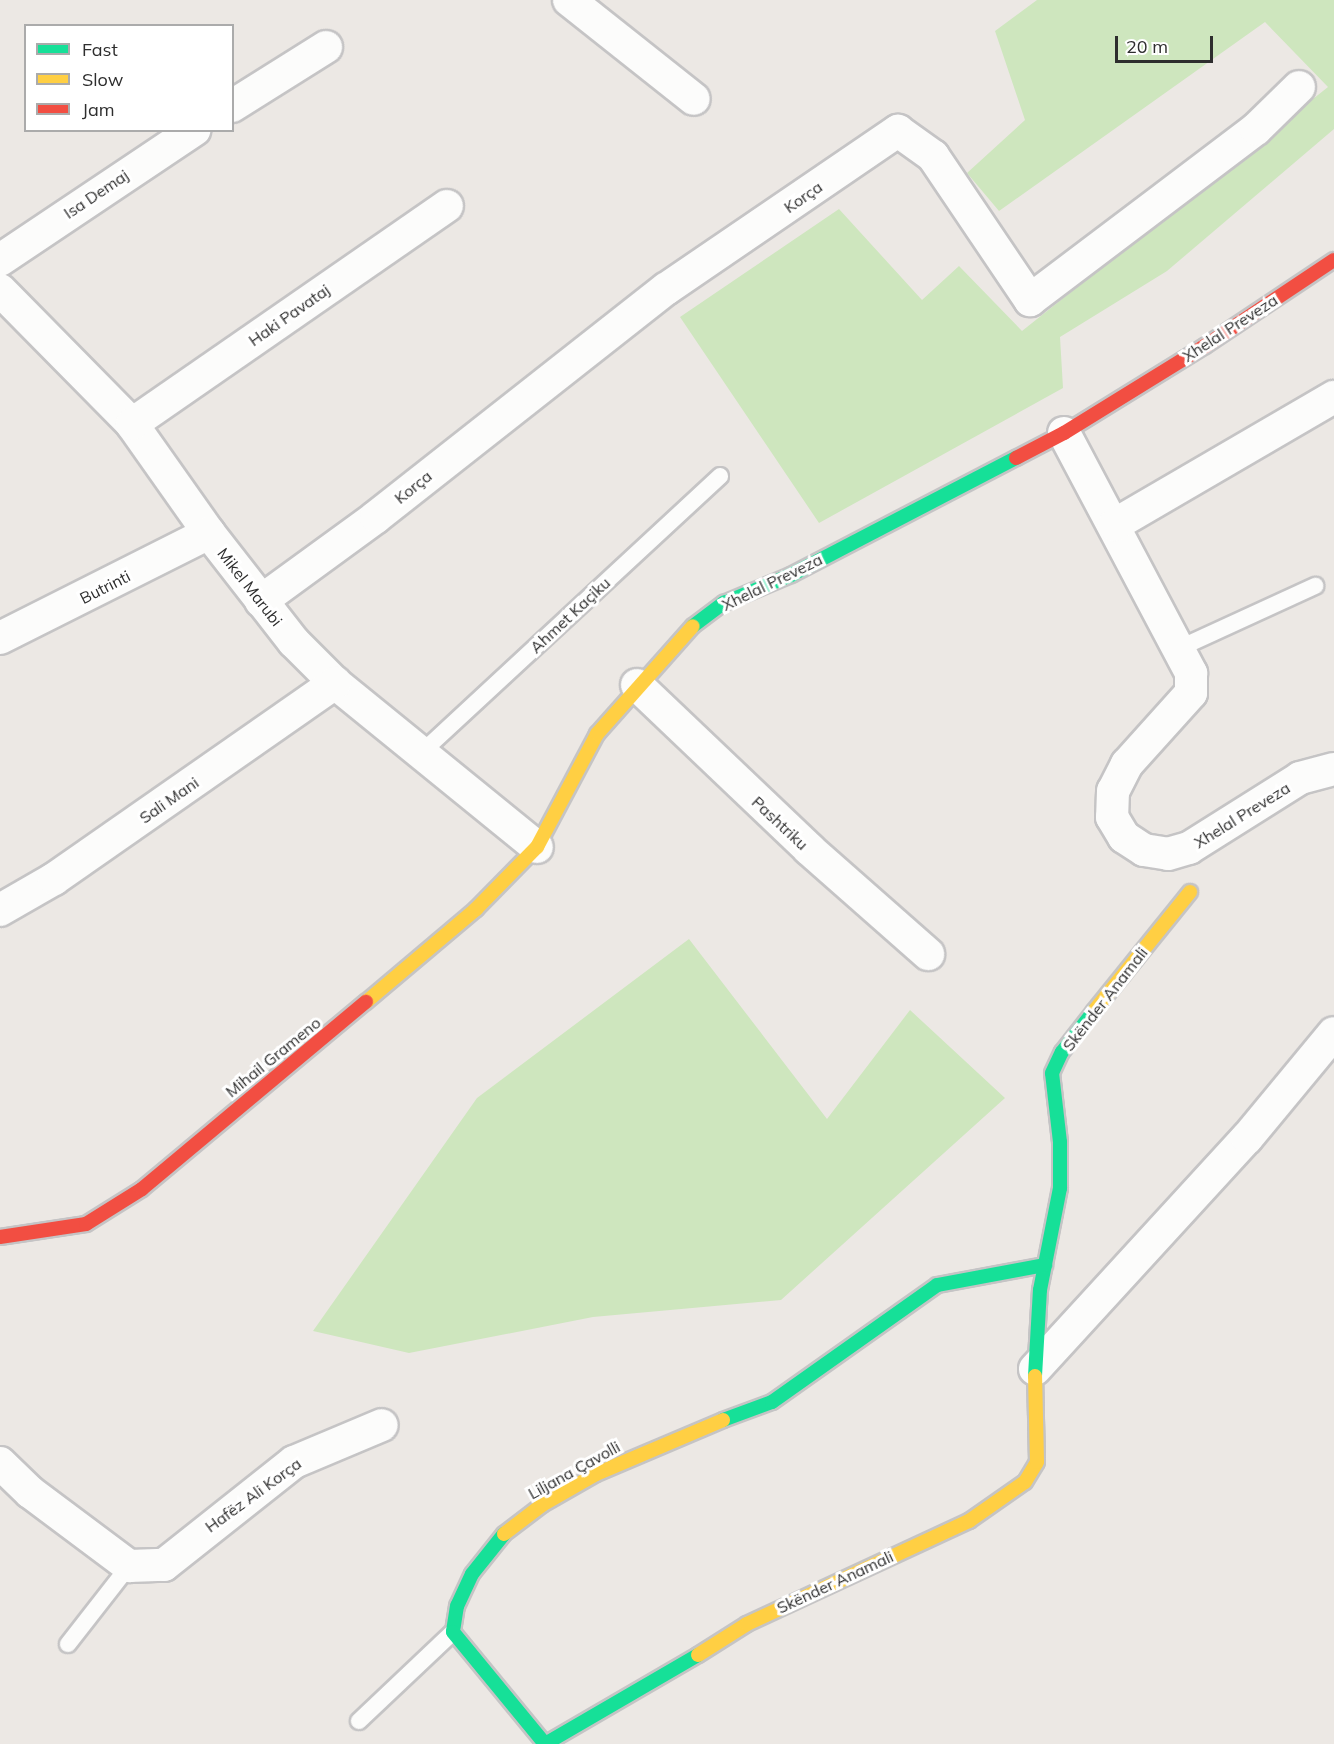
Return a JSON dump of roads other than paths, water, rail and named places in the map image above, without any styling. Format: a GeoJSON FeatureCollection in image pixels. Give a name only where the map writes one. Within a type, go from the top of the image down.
{"type":"FeatureCollection","features":[{"type":"Feature","properties":{"kind":"street"},"geometry":{"type":"LineString","coordinates":[[569,0],[694,99]]}},
{"type":"Feature","properties":{"kind":"street"},"geometry":{"type":"LineString","coordinates":[[234,105],[326,47]]}},
{"type":"Feature","properties":{"kind":"street","name":"Korça"},"geometry":{"type":"LineString","coordinates":[[261,601],[376,518],[666,289],[898,131],[933,156],[1030,300],[1256,129],[1299,87]]}},
{"type":"Feature","properties":{"kind":"street","name":"Isa Demaj"},"geometry":{"type":"LineString","coordinates":[[0,260],[191,132]]}},
{"type":"Feature","properties":{"kind":"street","name":"Haki Pavataj"},"geometry":{"type":"LineString","coordinates":[[132,424],[447,207]]}},
{"type":"Feature","properties":{"kind":"street","name":"Xhelal Preveza"},"geometry":{"type":"LineString","coordinates":[[537,848],[597,734],[637,685],[687,630],[724,603],[791,575],[1064,433],[1205,346],[1334,260]]}},
{"type":"Feature","properties":{"kind":"street","name":"Mikel Marubi"},"geometry":{"type":"LineString","coordinates":[[0,290],[132,424],[209,533],[261,601],[335,683],[537,848]]}},
{"type":"Feature","properties":{"kind":"street"},"geometry":{"type":"LineString","coordinates":[[1114,525],[1334,397]]}},
{"type":"Feature","properties":{"kind":"street","name":"Xhelal Preveza"},"geometry":{"type":"LineString","coordinates":[[1064,433],[1180,648],[1191,673],[1191,693],[1127,764],[1113,791],[1112,817],[1124,837],[1144,850],[1168,854],[1189,849],[1300,778],[1334,769]]}},
{"type":"Feature","properties":{"kind":"street","name":"Butrinti"},"geometry":{"type":"LineString","coordinates":[[0,638],[209,533]]}},
{"type":"Feature","properties":{"kind":"street","name":"Sali Mani"},"geometry":{"type":"LineString","coordinates":[[0,910],[64,872],[335,683]]}},
{"type":"Feature","properties":{"kind":"street","name":"Pashtriku"},"geometry":{"type":"LineString","coordinates":[[637,685],[809,849],[928,954]]}},
{"type":"Feature","properties":{"kind":"street","name":"Mihail Grameno"},"geometry":{"type":"LineString","coordinates":[[0,1237],[86,1224],[142,1189],[476,909],[537,848]]}},
{"type":"Feature","properties":{"kind":"street","name":"Skënder Anamali"},"geometry":{"type":"LineString","coordinates":[[545,1744],[631,1696],[747,1624],[969,1521],[1003,1500],[1025,1482],[1036,1462],[1035,1369],[1045,1265],[1060,1188],[1060,1142],[1052,1073],[1062,1052],[1190,892]]}},
{"type":"Feature","properties":{"kind":"street"},"geometry":{"type":"LineString","coordinates":[[1035,1369],[1247,1138],[1334,1033]]}},
{"type":"Feature","properties":{"kind":"street"},"geometry":{"type":"LineString","coordinates":[[1247,1138],[1334,1067]]}},
{"type":"Feature","properties":{"kind":"street","name":"Liljana Çavolli"},"geometry":{"type":"LineString","coordinates":[[453,1632],[457,1606],[471,1574],[505,1533],[542,1505],[596,1474],[672,1439],[772,1402],[937,1285],[1045,1265]]}},
{"type":"Feature","properties":{"kind":"street","name":"Hafëz Ali Korça"},"geometry":{"type":"LineString","coordinates":[[129,1566],[164,1565],[294,1462],[382,1425]]}},
{"type":"Feature","properties":{"kind":"street"},"geometry":{"type":"LineString","coordinates":[[0,1463],[30,1492],[129,1566]]}},
{"type":"Feature","properties":{"kind":"street"},"geometry":{"type":"LineString","coordinates":[[453,1632],[545,1744]]}},
{"type":"Feature","properties":{"kind":"lane","name":"Ahmet Kaçiku"},"geometry":{"type":"LineString","coordinates":[[420,754],[720,476]]}},
{"type":"Feature","properties":{"kind":"lane"},"geometry":{"type":"LineString","coordinates":[[1180,648],[1315,586]]}},
{"type":"Feature","properties":{"kind":"lane"},"geometry":{"type":"LineString","coordinates":[[68,1644],[129,1566]]}},
{"type":"Feature","properties":{"kind":"lane"},"geometry":{"type":"LineString","coordinates":[[359,1721],[453,1632]]}}]}
